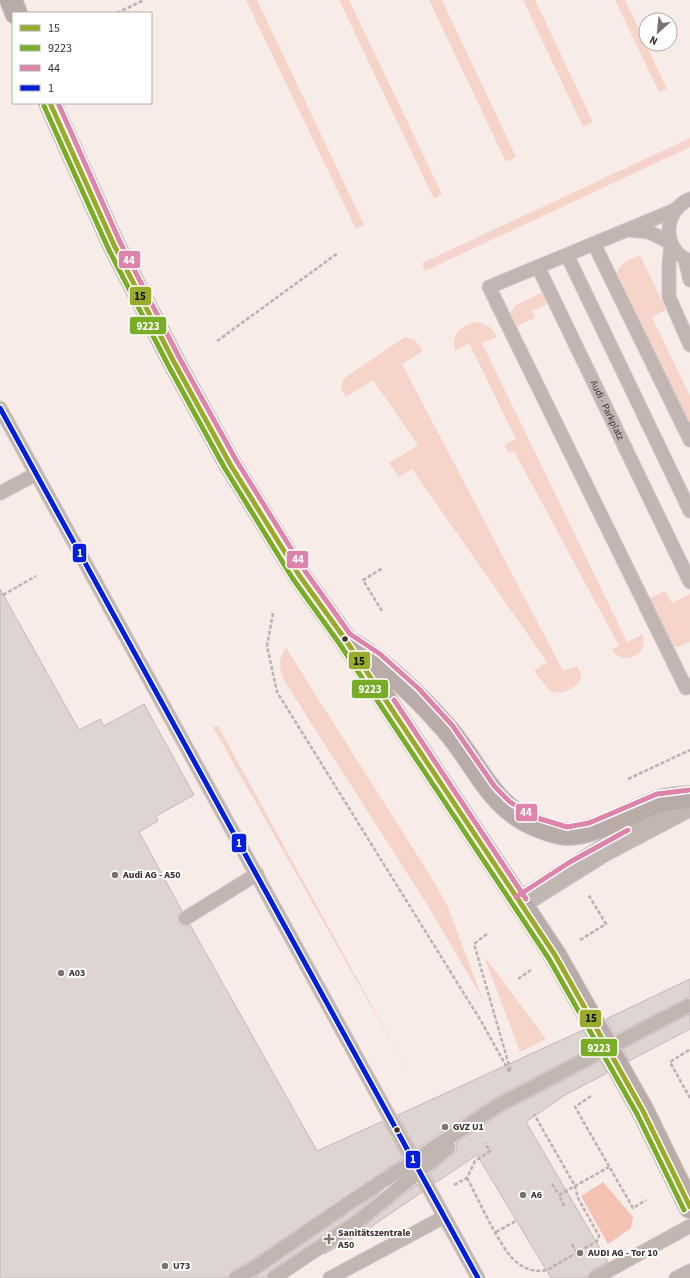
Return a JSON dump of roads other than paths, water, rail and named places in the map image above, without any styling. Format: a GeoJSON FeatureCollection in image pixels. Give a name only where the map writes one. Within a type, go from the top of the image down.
{"type":"FeatureCollection","features":[{"type":"Feature","properties":{"kind":"main road"},"geometry":{"type":"LineString","coordinates":[[11,0],[16,12]]}},
{"type":"Feature","properties":{"kind":"main road"},"geometry":{"type":"LineString","coordinates":[[50,104],[114,245],[218,444],[299,575],[345,639],[555,955],[643,1111],[690,1207]]}},
{"type":"Feature","properties":{"kind":"main road"},"geometry":{"type":"LineString","coordinates":[[345,639],[375,659],[414,694],[447,729],[490,791],[506,808],[532,824],[567,834],[591,830],[659,801],[690,797]]}},
{"type":"Feature","properties":{"kind":"street"},"geometry":{"type":"LineString","coordinates":[[520,903],[601,852],[690,804]]}},
{"type":"Feature","properties":{"kind":"lane"},"geometry":{"type":"LineString","coordinates":[[690,199],[683,202],[675,210],[669,221],[668,232],[671,243],[677,252],[687,260],[690,280]]}},
{"type":"Feature","properties":{"kind":"lane"},"geometry":{"type":"LineString","coordinates":[[675,210],[489,287],[686,688],[690,686]]}},
{"type":"Feature","properties":{"kind":"lane"},"geometry":{"type":"LineString","coordinates":[[625,231],[638,230],[649,232],[671,243]]}},
{"type":"Feature","properties":{"kind":"lane"},"geometry":{"type":"LineString","coordinates":[[671,243],[669,264],[669,297],[690,345]]}},
{"type":"Feature","properties":{"kind":"lane"},"geometry":{"type":"LineString","coordinates":[[594,244],[690,440]]}},
{"type":"Feature","properties":{"kind":"lane"},"geometry":{"type":"LineString","coordinates":[[567,255],[690,511]]}},
{"type":"Feature","properties":{"kind":"lane","name":"Audi - Parkplatz"},"geometry":{"type":"LineString","coordinates":[[538,267],[690,582]]}},
{"type":"Feature","properties":{"kind":"lane"},"geometry":{"type":"LineString","coordinates":[[0,408],[478,1278]]}},
{"type":"Feature","properties":{"kind":"lane"},"geometry":{"type":"LineString","coordinates":[[0,493],[36,474]]}},
{"type":"Feature","properties":{"kind":"lane"},"geometry":{"type":"LineString","coordinates":[[186,918],[257,874]]}},
{"type":"Feature","properties":{"kind":"lane"},"geometry":{"type":"LineString","coordinates":[[236,1278],[256,1267],[346,1205],[499,1105],[690,1005]]}},
{"type":"Feature","properties":{"kind":"lane"},"geometry":{"type":"LineString","coordinates":[[274,1278],[356,1223],[499,1105]]}},
{"type":"Feature","properties":{"kind":"lane"},"geometry":{"type":"LineString","coordinates":[[330,1278],[444,1217]]}},
{"type":"Feature","properties":{"kind":"lane"},"geometry":{"type":"LineString","coordinates":[[595,1278],[690,1226]]}},
{"type":"Feature","properties":{"kind":"lane"},"geometry":{"type":"LineString","coordinates":[[676,1278],[690,1271]]}},
{"type":"Feature","properties":{"kind":"place","name":"Audi AG - A50"},"geometry":{"type":"Point","coordinates":[115,875]}},
{"type":"Feature","properties":{"kind":"place","name":"A03"},"geometry":{"type":"Point","coordinates":[61,973]}},
{"type":"Feature","properties":{"kind":"place","name":"GVZ U1"},"geometry":{"type":"Point","coordinates":[445,1127]}},
{"type":"Feature","properties":{"kind":"place","name":"A6"},"geometry":{"type":"Point","coordinates":[523,1195]}},
{"type":"Feature","properties":{"kind":"place","name":"Sanitätszentrale A50"},"geometry":{"type":"Point","coordinates":[329,1239]}},
{"type":"Feature","properties":{"kind":"place","name":"AUDI AG - Tor 10"},"geometry":{"type":"Point","coordinates":[580,1253]}},
{"type":"Feature","properties":{"kind":"place","name":"U73"},"geometry":{"type":"Point","coordinates":[165,1266]}}]}
